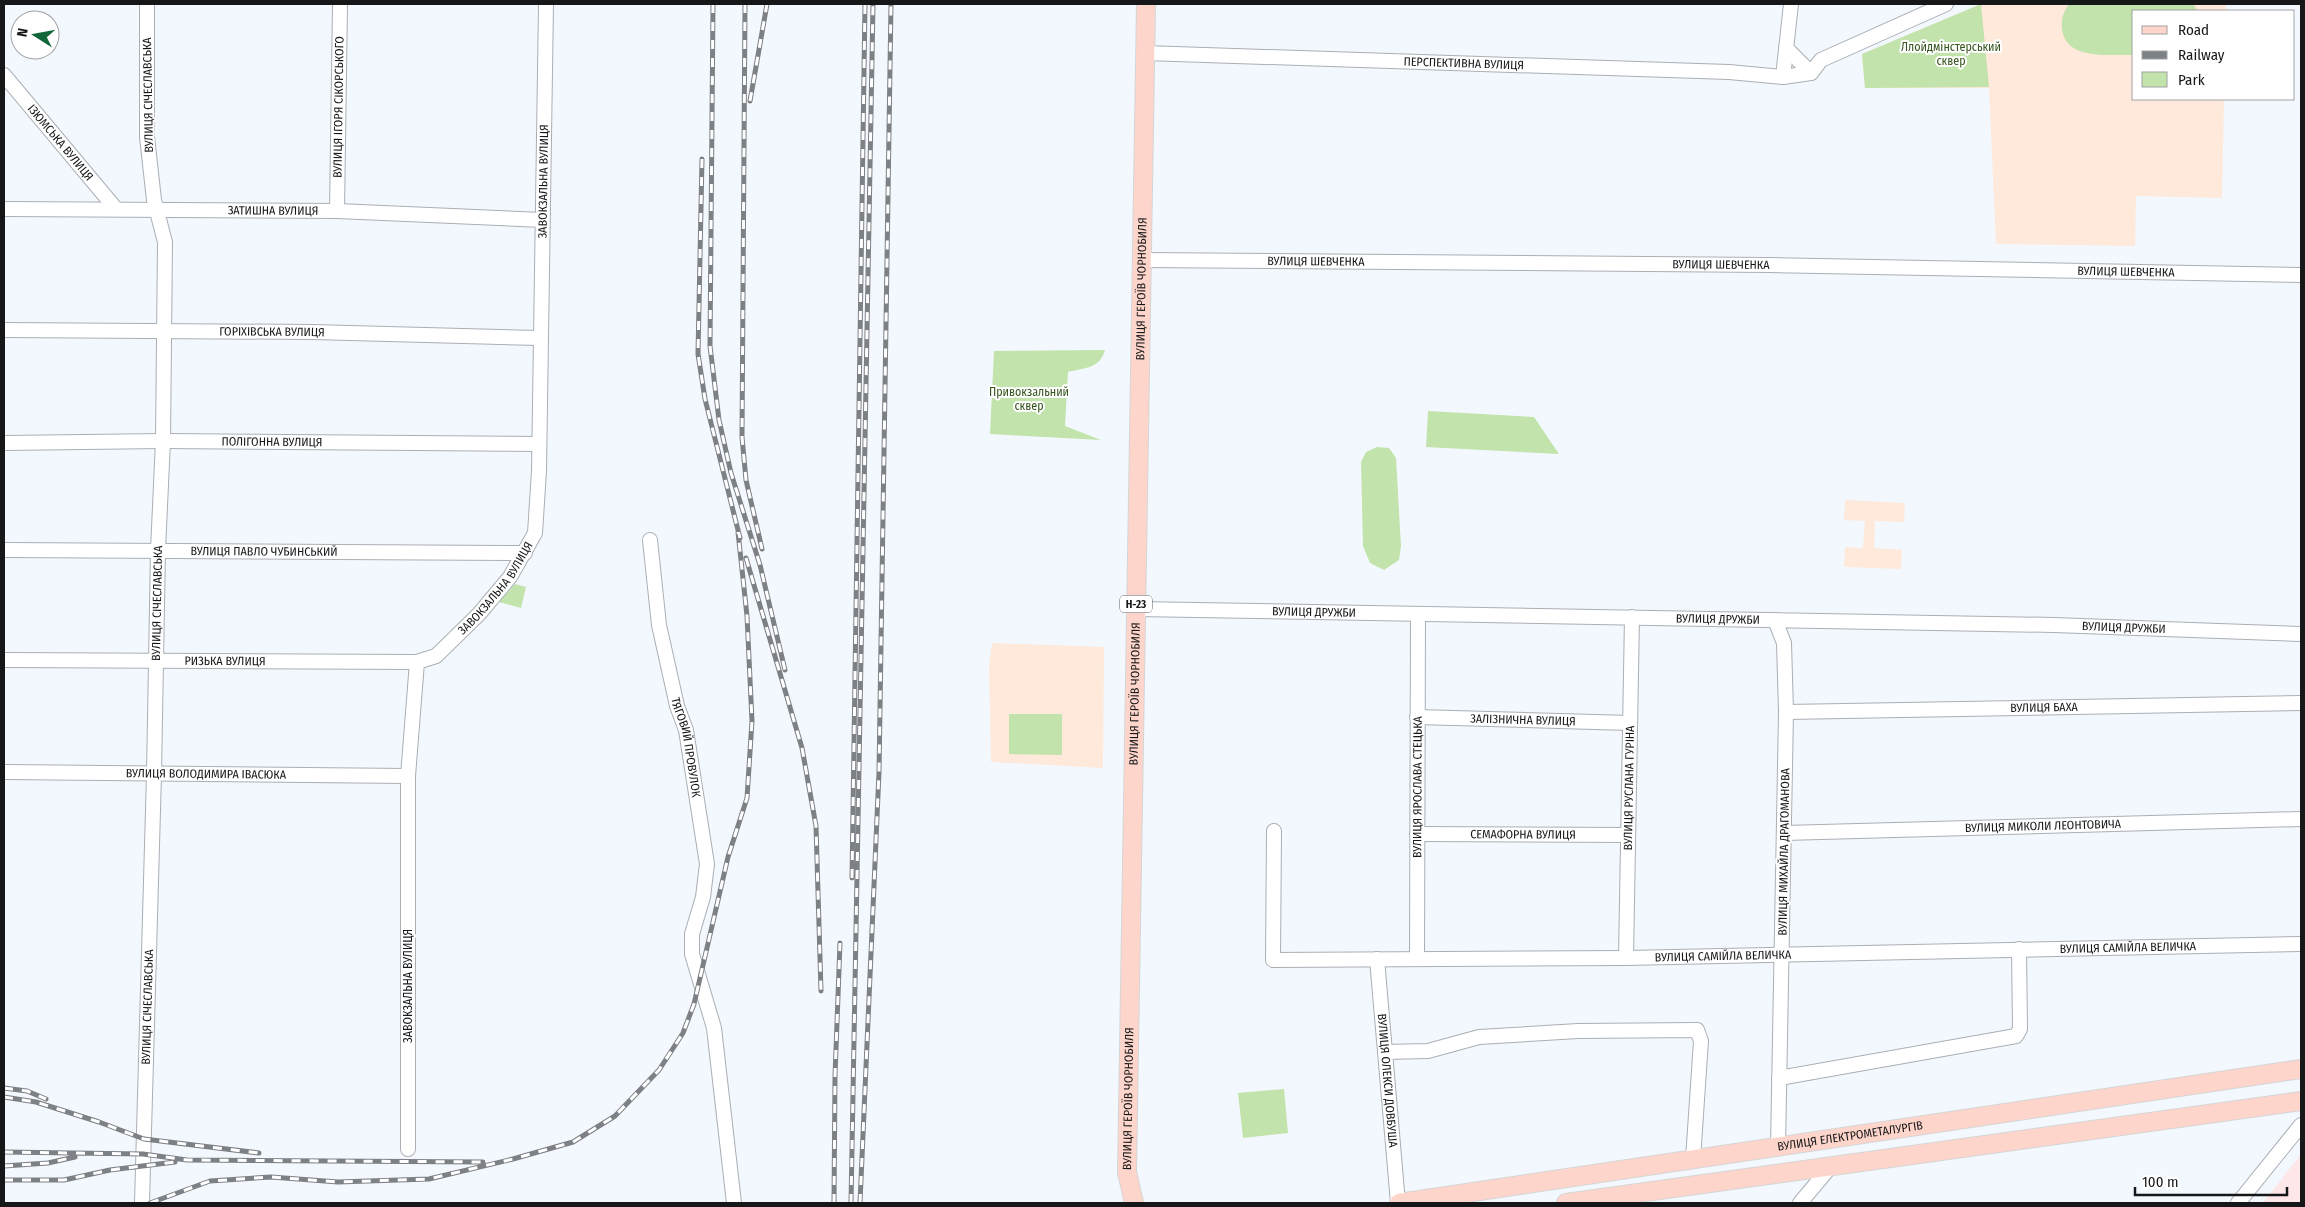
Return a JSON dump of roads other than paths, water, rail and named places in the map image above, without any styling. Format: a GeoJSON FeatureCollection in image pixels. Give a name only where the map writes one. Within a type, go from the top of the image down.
{"type":"FeatureCollection","features":[{"type":"Feature","properties":{"kind":"main road","name":"ВУЛИЦЯ ГЕРОЇВ ЧОРНОБИЛЯ"},"geometry":{"type":"LineString","coordinates":[[1134,1203],[1127,1172],[1146,4]]}},
{"type":"Feature","properties":{"kind":"main road","name":"ВУЛИЦЯ ЕЛЕКТРОМЕТАЛУРГІВ"},"geometry":{"type":"LineString","coordinates":[[1398,1203],[2301,1069]]}},
{"type":"Feature","properties":{"kind":"main road"},"geometry":{"type":"LineString","coordinates":[[1566,1203],[2301,1101]]}},
{"type":"Feature","properties":{"kind":"street","name":"ВУЛИЦЯ СІЧЕСЛАВСЬКА"},"geometry":{"type":"LineString","coordinates":[[142,1203],[157,662],[158,550],[163,441],[165,242],[158,209],[154,200],[147,137],[147,4]]}},
{"type":"Feature","properties":{"kind":"street","name":"ВУЛИЦЯ ІГОРЯ СІКОРСЬКОГО"},"geometry":{"type":"LineString","coordinates":[[337,211],[340,4]]}},
{"type":"Feature","properties":{"kind":"street","name":"ЗАВОКЗАЛЬНА ВУЛИЦЯ"},"geometry":{"type":"LineString","coordinates":[[408,1149],[408,776],[417,662],[436,656],[479,614],[510,577],[535,533],[539,444],[539,338],[546,4]]}},
{"type":"Feature","properties":{"kind":"street"},"geometry":{"type":"LineString","coordinates":[[1782,77],[1791,4]]}},
{"type":"Feature","properties":{"kind":"street"},"geometry":{"type":"LineString","coordinates":[[1786,48],[1811,73],[1821,60],[1946,4]]}},
{"type":"Feature","properties":{"kind":"street","name":"ПЕРСПЕКТИВНА ВУЛИЦЯ"},"geometry":{"type":"LineString","coordinates":[[1145,53],[1709,71],[1782,77],[1811,73]]}},
{"type":"Feature","properties":{"kind":"street","name":"ІЗЮМСЬКА ВУЛИЦЯ"},"geometry":{"type":"LineString","coordinates":[[4,75],[116,209]]}},
{"type":"Feature","properties":{"kind":"street","name":"ЗАТИШНА ВУЛИЦЯ"},"geometry":{"type":"LineString","coordinates":[[4,209],[337,211],[542,220]]}},
{"type":"Feature","properties":{"kind":"street","name":"ВУЛИЦЯ ШЕВЧЕНКА"},"geometry":{"type":"LineString","coordinates":[[1141,260],[1769,266],[2301,275]]}},
{"type":"Feature","properties":{"kind":"street","name":"ГОРІХІВСЬКА ВУЛИЦЯ"},"geometry":{"type":"LineString","coordinates":[[4,330],[406,333],[539,338]]}},
{"type":"Feature","properties":{"kind":"street","name":"ПОЛІГОННА ВУЛИЦЯ"},"geometry":{"type":"LineString","coordinates":[[4,443],[163,441],[539,444]]}},
{"type":"Feature","properties":{"kind":"street","name":"ТЯГОВИЙ ПРОВУЛОК"},"geometry":{"type":"LineString","coordinates":[[650,540],[659,625],[677,706],[686,730],[707,864],[703,897],[692,934],[692,954],[714,1028],[734,1203]]}},
{"type":"Feature","properties":{"kind":"street","name":"ВУЛИЦЯ ПАВЛО ЧУБИНСЬКИЙ"},"geometry":{"type":"LineString","coordinates":[[4,550],[525,553]]}},
{"type":"Feature","properties":{"kind":"street","name":"ВУЛИЦЯ ДРУЖБИ"},"geometry":{"type":"LineString","coordinates":[[1136,609],[2054,625],[2301,634]]}},
{"type":"Feature","properties":{"kind":"street","name":"ВУЛИЦЯ ЯРОСЛАВА СТЕЦЬКА"},"geometry":{"type":"LineString","coordinates":[[1417,959],[1418,614]]}},
{"type":"Feature","properties":{"kind":"street","name":"ВУЛИЦЯ РУСЛАНА ГУРІНА"},"geometry":{"type":"LineString","coordinates":[[1626,958],[1632,617]]}},
{"type":"Feature","properties":{"kind":"street","name":"ВУЛИЦЯ МИХАЙЛА ДРАГОМАНОВА"},"geometry":{"type":"LineString","coordinates":[[1775,620],[1784,643],[1786,712],[1778,1147]]}},
{"type":"Feature","properties":{"kind":"street","name":"РИЗЬКА ВУЛИЦЯ"},"geometry":{"type":"LineString","coordinates":[[4,660],[417,662]]}},
{"type":"Feature","properties":{"kind":"street","name":"ВУЛИЦЯ БАХА"},"geometry":{"type":"LineString","coordinates":[[1786,712],[2301,703]]}},
{"type":"Feature","properties":{"kind":"street","name":"ЗАЛІЗНИЧНА ВУЛИЦЯ"},"geometry":{"type":"LineString","coordinates":[[1417,717],[1630,723]]}},
{"type":"Feature","properties":{"kind":"street","name":"ВУЛИЦЯ ВОЛОДИМИРА ІВАСЮКА"},"geometry":{"type":"LineString","coordinates":[[4,772],[408,776]]}},
{"type":"Feature","properties":{"kind":"street","name":"ВУЛИЦЯ МИКОЛИ ЛЕОНТОВИЧА"},"geometry":{"type":"LineString","coordinates":[[1784,833],[2301,820]]}},
{"type":"Feature","properties":{"kind":"street","name":"ВУЛИЦЯ САМІЙЛА ВЕЛИЧКА"},"geometry":{"type":"LineString","coordinates":[[1274,831],[1273,960],[1626,958],[1782,953],[2301,944]]}},
{"type":"Feature","properties":{"kind":"street","name":"СЕМАФОРНА ВУЛИЦЯ"},"geometry":{"type":"LineString","coordinates":[[1417,834],[1628,835]]}},
{"type":"Feature","properties":{"kind":"street"},"geometry":{"type":"LineString","coordinates":[[1779,1078],[2016,1036],[2020,1029],[2019,949]]}},
{"type":"Feature","properties":{"kind":"street","name":"ВУЛИЦЯ ОЛЕКСИ ДОВБУША"},"geometry":{"type":"LineString","coordinates":[[1377,959],[1398,1203]]}},
{"type":"Feature","properties":{"kind":"street"},"geometry":{"type":"LineString","coordinates":[[1385,1052],[1428,1051],[1479,1037],[1578,1032],[1697,1030],[1700,1032],[1701,1041],[1693,1159]]}},
{"type":"Feature","properties":{"kind":"street"},"geometry":{"type":"LineString","coordinates":[[2238,1203],[2301,1125]]}},
{"type":"Feature","properties":{"kind":"street"},"geometry":{"type":"LineString","coordinates":[[1800,1203],[1831,1166]]}},
{"type":"Feature","properties":{"kind":"railway"},"geometry":{"type":"LineString","coordinates":[[713,4],[710,346],[719,420],[731,473],[760,565],[785,670]]}},
{"type":"Feature","properties":{"kind":"railway"},"geometry":{"type":"LineString","coordinates":[[745,4],[742,437],[746,480],[762,549]]}},
{"type":"Feature","properties":{"kind":"railway"},"geometry":{"type":"LineString","coordinates":[[750,101],[767,4]]}},
{"type":"Feature","properties":{"kind":"railway"},"geometry":{"type":"LineString","coordinates":[[852,878],[865,4]]}},
{"type":"Feature","properties":{"kind":"railway"},"geometry":{"type":"LineString","coordinates":[[851,1203],[873,4]]}},
{"type":"Feature","properties":{"kind":"railway"},"geometry":{"type":"LineString","coordinates":[[860,1203],[879,772],[891,4]]}},
{"type":"Feature","properties":{"kind":"railway"},"geometry":{"type":"LineString","coordinates":[[702,159],[698,354],[705,399],[740,538]]}},
{"type":"Feature","properties":{"kind":"railway"},"geometry":{"type":"LineString","coordinates":[[150,1203],[210,1181],[271,1177],[338,1182],[429,1179],[513,1159],[573,1142],[615,1116],[659,1070],[683,1033],[694,1004],[728,857],[747,798],[752,721],[747,616],[738,532]]}},
{"type":"Feature","properties":{"kind":"railway"},"geometry":{"type":"LineString","coordinates":[[746,558],[802,748],[816,826],[821,991]]}},
{"type":"Feature","properties":{"kind":"railway"},"geometry":{"type":"LineString","coordinates":[[834,1203],[835,1076],[840,943]]}},
{"type":"Feature","properties":{"kind":"railway"},"geometry":{"type":"LineString","coordinates":[[4,1088],[27,1091],[46,1099]]}},
{"type":"Feature","properties":{"kind":"railway"},"geometry":{"type":"LineString","coordinates":[[4,1097],[36,1102],[144,1139],[259,1153]]}},
{"type":"Feature","properties":{"kind":"railway"},"geometry":{"type":"LineString","coordinates":[[4,1152],[143,1154],[187,1160],[483,1162]]}},
{"type":"Feature","properties":{"kind":"railway"},"geometry":{"type":"LineString","coordinates":[[4,1166],[48,1163],[75,1157]]}},
{"type":"Feature","properties":{"kind":"railway"},"geometry":{"type":"LineString","coordinates":[[4,1180],[64,1180],[110,1170],[175,1162]]}},
{"type":"Feature","properties":{"kind":"park label","name":"Ллойдмінстерський сквер"},"geometry":{"type":"Point","coordinates":[1951,54]}},
{"type":"Feature","properties":{"kind":"park label","name":"Привокзальний сквер"},"geometry":{"type":"Point","coordinates":[1029,399]}}]}
